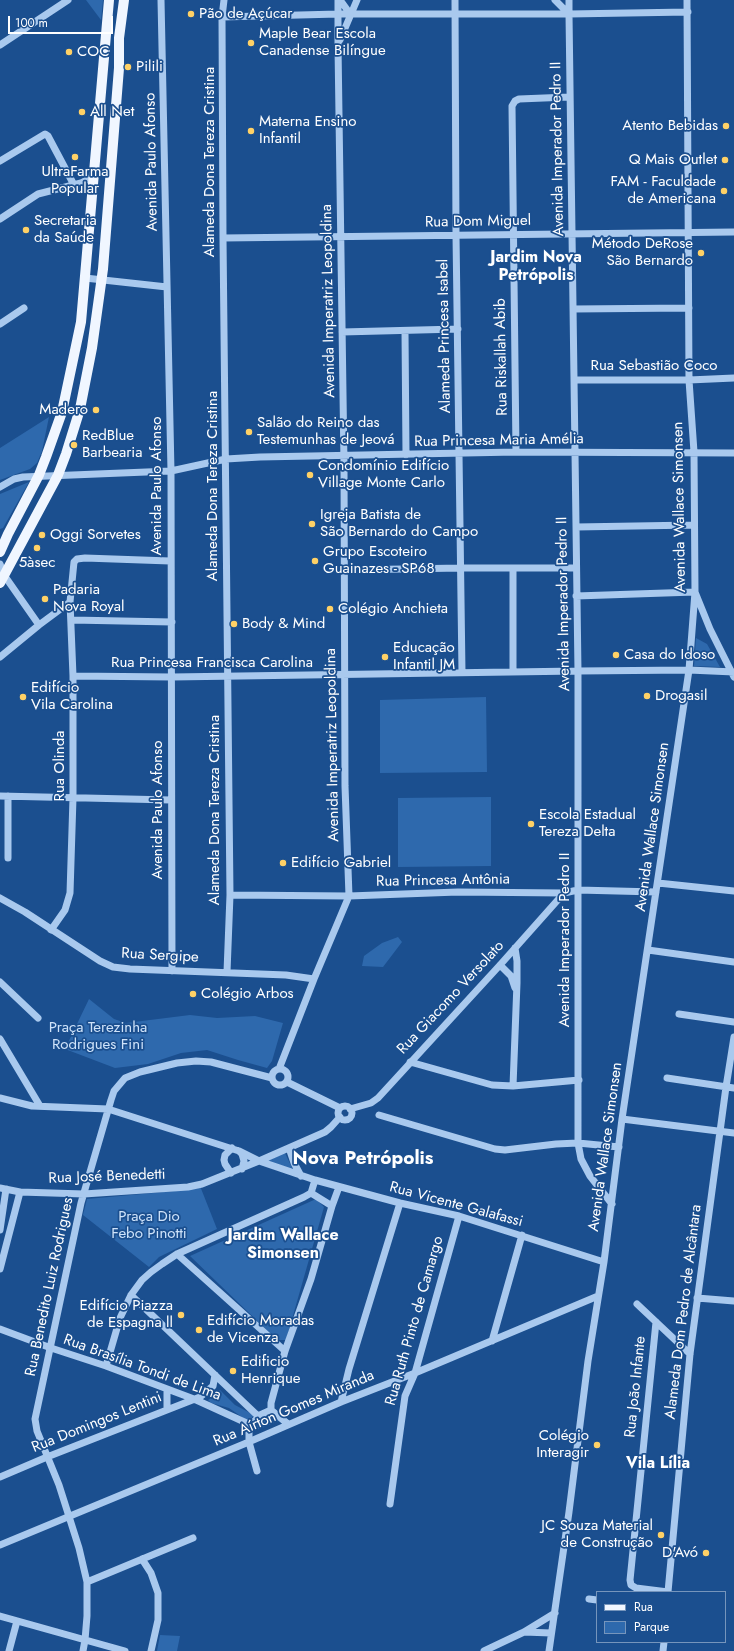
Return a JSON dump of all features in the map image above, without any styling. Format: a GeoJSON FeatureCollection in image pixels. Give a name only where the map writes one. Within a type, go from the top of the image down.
{"type":"FeatureCollection","features":[{"type":"Feature","properties":{"kind":"main road"},"geometry":{"type":"LineString","coordinates":[[2,579],[58,475],[80,409],[92,348],[101,280],[119,68],[119,38],[124,0]]}},
{"type":"Feature","properties":{"kind":"main road"},"geometry":{"type":"LineString","coordinates":[[0,552],[39,475],[62,412],[81,322],[108,3],[118,10],[117,32],[119,38]]}},
{"type":"Feature","properties":{"kind":"street"},"geometry":{"type":"LineString","coordinates":[[0,45],[68,0]]}},
{"type":"Feature","properties":{"kind":"street","name":"Avenida Paulo Afonso"},"geometry":{"type":"LineString","coordinates":[[161,0],[171,471],[172,971]]}},
{"type":"Feature","properties":{"kind":"street","name":"Alameda Dona Tereza Cristina"},"geometry":{"type":"LineString","coordinates":[[224,0],[222,17],[223,238],[230,895],[227,972]]}},
{"type":"Feature","properties":{"kind":"street"},"geometry":{"type":"LineString","coordinates":[[339,0],[351,15]]}},
{"type":"Feature","properties":{"kind":"street","name":"Avenida Imperatriz Leopoldina"},"geometry":{"type":"LineString","coordinates":[[279,1069],[314,979],[349,896],[345,786],[346,675],[338,46],[339,0]]}},
{"type":"Feature","properties":{"kind":"street"},"geometry":{"type":"LineString","coordinates":[[338,46],[357,0]]}},
{"type":"Feature","properties":{"kind":"street","name":"Alameda Princesa Isabel"},"geometry":{"type":"LineString","coordinates":[[455,0],[456,235],[462,672]]}},
{"type":"Feature","properties":{"kind":"street"},"geometry":{"type":"LineString","coordinates":[[556,0],[569,14]]}},
{"type":"Feature","properties":{"kind":"street","name":"Avenida Imperador Pedro II"},"geometry":{"type":"LineString","coordinates":[[569,0],[569,97],[573,234],[578,671],[578,1143],[581,1159],[590,1176],[612,1204]]}},
{"type":"Feature","properties":{"kind":"street","name":"Avenida Wallace Simonsen"},"geometry":{"type":"LineString","coordinates":[[549,1651],[588,1361],[612,1204],[622,1119],[689,670],[695,592],[694,452],[689,380],[688,308],[687,0]]}},
{"type":"Feature","properties":{"kind":"street"},"geometry":{"type":"LineString","coordinates":[[222,17],[338,14],[569,14],[688,12]]}},
{"type":"Feature","properties":{"kind":"street","name":"Rua Riskallah Abib"},"geometry":{"type":"LineString","coordinates":[[516,452],[512,106],[515,101],[519,99],[569,97]]}},
{"type":"Feature","properties":{"kind":"street"},"geometry":{"type":"LineString","coordinates":[[0,161],[45,134],[48,136],[74,185]]}},
{"type":"Feature","properties":{"kind":"street"},"geometry":{"type":"LineString","coordinates":[[0,219],[38,194],[74,185],[94,176]]}},
{"type":"Feature","properties":{"kind":"street","name":"Rua Dom Miguel"},"geometry":{"type":"LineString","coordinates":[[223,238],[734,232]]}},
{"type":"Feature","properties":{"kind":"street"},"geometry":{"type":"LineString","coordinates":[[85,278],[167,287]]}},
{"type":"Feature","properties":{"kind":"street"},"geometry":{"type":"LineString","coordinates":[[0,324],[24,308]]}},
{"type":"Feature","properties":{"kind":"street"},"geometry":{"type":"LineString","coordinates":[[573,309],[688,308]]}},
{"type":"Feature","properties":{"kind":"street"},"geometry":{"type":"LineString","coordinates":[[342,332],[458,329]]}},
{"type":"Feature","properties":{"kind":"street"},"geometry":{"type":"LineString","coordinates":[[405,331],[406,455]]}},
{"type":"Feature","properties":{"kind":"street","name":"Rua Sebastião Coco"},"geometry":{"type":"LineString","coordinates":[[575,380],[689,380],[734,378]]}},
{"type":"Feature","properties":{"kind":"street","name":"Rua Princesa Maria Amélia"},"geometry":{"type":"LineString","coordinates":[[0,487],[14,479],[39,475],[171,471],[226,459],[516,452],[734,453]]}},
{"type":"Feature","properties":{"kind":"street"},"geometry":{"type":"LineString","coordinates":[[576,527],[694,525]]}},
{"type":"Feature","properties":{"kind":"street","name":"Rua Olinda"},"geometry":{"type":"LineString","coordinates":[[51,930],[65,910],[70,899],[73,798],[73,676],[72,620],[70,602],[74,562],[77,559],[85,558],[170,561]]}},
{"type":"Feature","properties":{"kind":"street"},"geometry":{"type":"LineString","coordinates":[[0,564],[2,579],[39,625]]}},
{"type":"Feature","properties":{"kind":"street"},"geometry":{"type":"LineString","coordinates":[[513,568],[514,672]]}},
{"type":"Feature","properties":{"kind":"street"},"geometry":{"type":"LineString","coordinates":[[345,570],[576,568]]}},
{"type":"Feature","properties":{"kind":"street"},"geometry":{"type":"LineString","coordinates":[[576,596],[695,592],[710,630],[733,674]]}},
{"type":"Feature","properties":{"kind":"street"},"geometry":{"type":"LineString","coordinates":[[0,657],[70,602]]}},
{"type":"Feature","properties":{"kind":"street"},"geometry":{"type":"LineString","coordinates":[[72,620],[172,622]]}},
{"type":"Feature","properties":{"kind":"street","name":"Rua Princesa Francisca Carolina"},"geometry":{"type":"LineString","coordinates":[[73,676],[172,677],[689,670],[733,674]]}},
{"type":"Feature","properties":{"kind":"street"},"geometry":{"type":"LineString","coordinates":[[0,796],[171,800]]}},
{"type":"Feature","properties":{"kind":"street"},"geometry":{"type":"LineString","coordinates":[[8,796],[8,858]]}},
{"type":"Feature","properties":{"kind":"street"},"geometry":{"type":"LineString","coordinates":[[658,883],[734,891]]}},
{"type":"Feature","properties":{"kind":"street","name":"Rua Princesa Antônia"},"geometry":{"type":"LineString","coordinates":[[230,895],[349,896],[458,892],[564,893],[578,890],[656,892]]}},
{"type":"Feature","properties":{"kind":"street"},"geometry":{"type":"LineString","coordinates":[[541,893],[547,898],[550,909]]}},
{"type":"Feature","properties":{"kind":"street","name":"Rua Giacomo Versolato"},"geometry":{"type":"LineString","coordinates":[[350,1109],[374,1101],[500,966],[564,893]]}},
{"type":"Feature","properties":{"kind":"street","name":"Rua Sergipe"},"geometry":{"type":"LineString","coordinates":[[0,898],[25,912],[100,962],[113,967],[130,970],[286,975],[314,979]]}},
{"type":"Feature","properties":{"kind":"street"},"geometry":{"type":"LineString","coordinates":[[513,1086],[517,995],[517,961],[515,948]]}},
{"type":"Feature","properties":{"kind":"street"},"geometry":{"type":"LineString","coordinates":[[648,950],[734,962]]}},
{"type":"Feature","properties":{"kind":"street"},"geometry":{"type":"LineString","coordinates":[[500,966],[512,976],[517,995]]}},
{"type":"Feature","properties":{"kind":"street"},"geometry":{"type":"LineString","coordinates":[[0,982],[38,1018]]}},
{"type":"Feature","properties":{"kind":"street"},"geometry":{"type":"LineString","coordinates":[[679,1014],[734,1022]]}},
{"type":"Feature","properties":{"kind":"street","name":"Alameda Dom Pedro de Alcântara"},"geometry":{"type":"LineString","coordinates":[[668,1591],[690,1354],[734,1037]]}},
{"type":"Feature","properties":{"kind":"street"},"geometry":{"type":"LineString","coordinates":[[0,1039],[40,1106]]}},
{"type":"Feature","properties":{"kind":"street","name":"Rua Benedito Luiz Rodrigues"},"geometry":{"type":"LineString","coordinates":[[82,1651],[85,1640],[87,1582],[80,1548],[59,1485],[37,1431],[35,1419],[84,1194],[108,1109],[114,1091],[125,1078],[140,1072],[177,1063],[196,1061],[211,1062],[272,1078]]}},
{"type":"Feature","properties":{"kind":"street"},"geometry":{"type":"LineString","coordinates":[[410,1062],[492,1085],[513,1086],[579,1080]]}},
{"type":"Feature","properties":{"kind":"street"},"geometry":{"type":"LineString","coordinates":[[287,1082],[288,1074],[284,1070],[279,1069],[274,1071],[272,1078],[274,1083],[279,1085],[287,1082],[340,1108],[344,1106],[350,1109],[352,1113],[349,1118],[345,1120],[340,1117],[338,1113],[340,1108]]}},
{"type":"Feature","properties":{"kind":"street"},"geometry":{"type":"LineString","coordinates":[[667,1078],[734,1088]]}},
{"type":"Feature","properties":{"kind":"street","name":"Rua Vicente Galafassi"},"geometry":{"type":"LineString","coordinates":[[0,1098],[40,1106],[108,1109],[235,1150],[259,1161],[301,1176],[400,1204],[459,1216],[604,1262]]}},
{"type":"Feature","properties":{"kind":"street"},"geometry":{"type":"LineString","coordinates":[[379,1115],[495,1149],[505,1150],[578,1143],[619,1147]]}},
{"type":"Feature","properties":{"kind":"street"},"geometry":{"type":"LineString","coordinates":[[259,1161],[325,1132],[340,1117]]}},
{"type":"Feature","properties":{"kind":"street"},"geometry":{"type":"LineString","coordinates":[[622,1119],[734,1133]]}},
{"type":"Feature","properties":{"kind":"street"},"geometry":{"type":"LineString","coordinates":[[289,1148],[294,1163],[301,1176]]}},
{"type":"Feature","properties":{"kind":"street"},"geometry":{"type":"LineString","coordinates":[[231,1173],[224,1160],[225,1155],[235,1150],[242,1154],[244,1161],[242,1168]]}},
{"type":"Feature","properties":{"kind":"street","name":"Rua José Benedetti"},"geometry":{"type":"LineString","coordinates":[[3,1189],[20,1192],[84,1194],[188,1187],[202,1184],[259,1161]]}},
{"type":"Feature","properties":{"kind":"street"},"geometry":{"type":"LineString","coordinates":[[106,1366],[120,1318],[131,1295],[147,1276],[177,1254],[311,1193],[315,1180]]}},
{"type":"Feature","properties":{"kind":"street"},"geometry":{"type":"LineString","coordinates":[[271,1410],[271,1403],[285,1351],[311,1279],[339,1187]]}},
{"type":"Feature","properties":{"kind":"street"},"geometry":{"type":"LineString","coordinates":[[0,1230],[3,1189]]}},
{"type":"Feature","properties":{"kind":"street"},"geometry":{"type":"LineString","coordinates":[[1,1265],[20,1192]]}},
{"type":"Feature","properties":{"kind":"street"},"geometry":{"type":"LineString","coordinates":[[311,1193],[332,1206]]}},
{"type":"Feature","properties":{"kind":"street"},"geometry":{"type":"LineString","coordinates":[[341,1402],[349,1369],[400,1204]]}},
{"type":"Feature","properties":{"kind":"street","name":"Rua Ruth Pinto de Camargo"},"geometry":{"type":"LineString","coordinates":[[390,1504],[403,1405],[415,1373],[459,1216]]}},
{"type":"Feature","properties":{"kind":"street"},"geometry":{"type":"LineString","coordinates":[[492,1341],[522,1235]]}},
{"type":"Feature","properties":{"kind":"street"},"geometry":{"type":"LineString","coordinates":[[177,1254],[285,1351]]}},
{"type":"Feature","properties":{"kind":"street"},"geometry":{"type":"LineString","coordinates":[[131,1295],[259,1416]]}},
{"type":"Feature","properties":{"kind":"street","name":"Rua Aírton Gomes Miranda"},"geometry":{"type":"LineString","coordinates":[[0,1545],[598,1296]]}},
{"type":"Feature","properties":{"kind":"street"},"geometry":{"type":"LineString","coordinates":[[697,1298],[734,1301]]}},
{"type":"Feature","properties":{"kind":"street"},"geometry":{"type":"LineString","coordinates":[[637,1304],[690,1354]]}},
{"type":"Feature","properties":{"kind":"street","name":"Rua João Infante"},"geometry":{"type":"LineString","coordinates":[[656,1322],[630,1580],[632,1589],[656,1591]]}},
{"type":"Feature","properties":{"kind":"street","name":"Rua Brasília Tondi de Lima"},"geometry":{"type":"LineString","coordinates":[[0,1329],[194,1399],[251,1425]]}},
{"type":"Feature","properties":{"kind":"street","name":"Rua Domingos Lentini"},"geometry":{"type":"LineString","coordinates":[[0,1477],[194,1399],[213,1386],[215,1375]]}},
{"type":"Feature","properties":{"kind":"street"},"geometry":{"type":"LineString","coordinates":[[167,1390],[167,1409]]}},
{"type":"Feature","properties":{"kind":"street"},"geometry":{"type":"LineString","coordinates":[[257,1471],[249,1442],[249,1432],[251,1425],[259,1416],[264,1412],[271,1410]]}},
{"type":"Feature","properties":{"kind":"street"},"geometry":{"type":"LineString","coordinates":[[271,1410],[288,1424]]}},
{"type":"Feature","properties":{"kind":"street"},"geometry":{"type":"LineString","coordinates":[[87,1582],[193,1538]]}},
{"type":"Feature","properties":{"kind":"street"},"geometry":{"type":"LineString","coordinates":[[142,1559],[151,1572],[158,1593],[158,1620],[151,1651]]}},
{"type":"Feature","properties":{"kind":"street"},"geometry":{"type":"LineString","coordinates":[[589,1599],[596,1600]]}},
{"type":"Feature","properties":{"kind":"street"},"geometry":{"type":"LineString","coordinates":[[484,1651],[524,1632],[555,1613]]}},
{"type":"Feature","properties":{"kind":"street"},"geometry":{"type":"LineString","coordinates":[[0,1616],[125,1651]]}},
{"type":"Feature","properties":{"kind":"street"},"geometry":{"type":"LineString","coordinates":[[9,1651],[17,1621]]}},
{"type":"Feature","properties":{"kind":"street"},"geometry":{"type":"LineString","coordinates":[[524,1632],[551,1633]]}},
{"type":"Feature","properties":{"kind":"green space"},"geometry":{"type":"Polygon","coordinates":[[[86,0],[103,0],[101,20],[86,0]]]}},
{"type":"Feature","properties":{"kind":"green space"},"geometry":{"type":"Polygon","coordinates":[[[49,417],[42,451],[37,463],[30,469],[0,480],[0,448],[49,417]]]}},
{"type":"Feature","properties":{"kind":"green space"},"geometry":{"type":"Polygon","coordinates":[[[29,482],[3,528],[0,529],[0,494],[29,482]]]}},
{"type":"Feature","properties":{"kind":"green space"},"geometry":{"type":"Polygon","coordinates":[[[696,638],[707,644],[720,667],[694,666],[696,638]]]}},
{"type":"Feature","properties":{"kind":"green space"},"geometry":{"type":"Polygon","coordinates":[[[486,697],[487,772],[380,773],[380,700],[486,697]]]}},
{"type":"Feature","properties":{"kind":"green space"},"geometry":{"type":"Polygon","coordinates":[[[491,797],[491,866],[398,867],[398,798],[491,797]]]}},
{"type":"Feature","properties":{"kind":"green space"},"geometry":{"type":"Polygon","coordinates":[[[398,937],[402,942],[383,967],[362,966],[364,956],[382,943],[398,937]]]}},
{"type":"Feature","properties":{"kind":"green space","name":"Praça Terezinha Rodrigues Fini"},"geometry":{"type":"Polygon","coordinates":[[[89,999],[114,1019],[126,1023],[190,1015],[217,1018],[255,1016],[283,1023],[272,1061],[267,1068],[207,1050],[181,1053],[148,1064],[115,1068],[65,1049],[89,999]]]}},
{"type":"Feature","properties":{"kind":"green space"},"geometry":{"type":"Polygon","coordinates":[[[285,1153],[294,1172],[266,1161],[285,1153]]]}},
{"type":"Feature","properties":{"kind":"green space","name":"Praça Dio Febo Pinotti"},"geometry":{"type":"Polygon","coordinates":[[[200,1186],[217,1229],[159,1257],[149,1267],[83,1215],[87,1199],[186,1190],[200,1186]]]}},
{"type":"Feature","properties":{"kind":"green space"},"geometry":{"type":"Polygon","coordinates":[[[316,1199],[324,1207],[286,1340],[277,1340],[190,1256],[316,1199]]]}},
{"type":"Feature","properties":{"kind":"green space"},"geometry":{"type":"Polygon","coordinates":[[[220,1390],[235,1405],[254,1415],[249,1422],[229,1408],[211,1403],[208,1400],[220,1390]]]}},
{"type":"Feature","properties":{"kind":"green space"},"geometry":{"type":"Polygon","coordinates":[[[272,1415],[279,1421],[254,1431],[253,1425],[272,1415]]]}},
{"type":"Feature","properties":{"kind":"green space"},"geometry":{"type":"Polygon","coordinates":[[[160,1635],[180,1636],[177,1651],[157,1651],[160,1635]]]}},
{"type":"Feature","properties":{"kind":"place","name":"Pão de Açúcar"},"geometry":{"type":"Point","coordinates":[191,14]}},
{"type":"Feature","properties":{"kind":"place","name":"Maple Bear Escola Canadense Bilíngue"},"geometry":{"type":"Point","coordinates":[251,43]}},
{"type":"Feature","properties":{"kind":"place","name":"COC"},"geometry":{"type":"Point","coordinates":[69,52]}},
{"type":"Feature","properties":{"kind":"place","name":"Pilili"},"geometry":{"type":"Point","coordinates":[128,67]}},
{"type":"Feature","properties":{"kind":"place","name":"All Net"},"geometry":{"type":"Point","coordinates":[82,112]}},
{"type":"Feature","properties":{"kind":"place","name":"Atento Bebidas"},"geometry":{"type":"Point","coordinates":[726,126]}},
{"type":"Feature","properties":{"kind":"place","name":"Materna Ensino Infantil"},"geometry":{"type":"Point","coordinates":[251,131]}},
{"type":"Feature","properties":{"kind":"place","name":"UltraFarma Popular"},"geometry":{"type":"Point","coordinates":[75,157]}},
{"type":"Feature","properties":{"kind":"place","name":"Q Mais Outlet"},"geometry":{"type":"Point","coordinates":[725,160]}},
{"type":"Feature","properties":{"kind":"place","name":"FAM - Faculdade de Americana"},"geometry":{"type":"Point","coordinates":[724,191]}},
{"type":"Feature","properties":{"kind":"place","name":"Secretaria da Saúde"},"geometry":{"type":"Point","coordinates":[26,230]}},
{"type":"Feature","properties":{"kind":"place","name":"Método DeRose São Bernardo"},"geometry":{"type":"Point","coordinates":[701,253]}},
{"type":"Feature","properties":{"kind":"place","name":"Madero"},"geometry":{"type":"Point","coordinates":[96,410]}},
{"type":"Feature","properties":{"kind":"place","name":"Salão do Reino das Testemunhas de Jeová"},"geometry":{"type":"Point","coordinates":[249,432]}},
{"type":"Feature","properties":{"kind":"place","name":"RedBlue Barbearia"},"geometry":{"type":"Point","coordinates":[74,445]}},
{"type":"Feature","properties":{"kind":"place","name":"Condomínio Edifício Village Monte Carlo"},"geometry":{"type":"Point","coordinates":[310,475]}},
{"type":"Feature","properties":{"kind":"place","name":"Igreja Batista de São Bernardo do Campo"},"geometry":{"type":"Point","coordinates":[312,524]}},
{"type":"Feature","properties":{"kind":"place","name":"Oggi Sorvetes"},"geometry":{"type":"Point","coordinates":[42,535]}},
{"type":"Feature","properties":{"kind":"place","name":"5àsec"},"geometry":{"type":"Point","coordinates":[37,548]}},
{"type":"Feature","properties":{"kind":"place","name":"Grupo Escoteiro Guainazes - SP68"},"geometry":{"type":"Point","coordinates":[315,561]}},
{"type":"Feature","properties":{"kind":"place","name":"Padaria Nova Royal"},"geometry":{"type":"Point","coordinates":[45,599]}},
{"type":"Feature","properties":{"kind":"place","name":"Colégio Anchieta"},"geometry":{"type":"Point","coordinates":[330,609]}},
{"type":"Feature","properties":{"kind":"place","name":"Body & Mind"},"geometry":{"type":"Point","coordinates":[234,624]}},
{"type":"Feature","properties":{"kind":"place","name":"Casa do Idoso"},"geometry":{"type":"Point","coordinates":[616,655]}},
{"type":"Feature","properties":{"kind":"place","name":"Educação Infantil JM"},"geometry":{"type":"Point","coordinates":[385,657]}},
{"type":"Feature","properties":{"kind":"place","name":"Drogasil"},"geometry":{"type":"Point","coordinates":[647,696]}},
{"type":"Feature","properties":{"kind":"place","name":"Edifício Vila Carolina"},"geometry":{"type":"Point","coordinates":[23,697]}},
{"type":"Feature","properties":{"kind":"place","name":"Escola Estadual Tereza Delta"},"geometry":{"type":"Point","coordinates":[531,824]}},
{"type":"Feature","properties":{"kind":"place","name":"Edifício Gabriel"},"geometry":{"type":"Point","coordinates":[283,863]}},
{"type":"Feature","properties":{"kind":"place","name":"Colégio Arbos"},"geometry":{"type":"Point","coordinates":[193,994]}},
{"type":"Feature","properties":{"kind":"place","name":"Edifício Piazza de Espagna ll"},"geometry":{"type":"Point","coordinates":[181,1315]}},
{"type":"Feature","properties":{"kind":"place","name":"Edifício Moradas de Vicenza"},"geometry":{"type":"Point","coordinates":[199,1330]}},
{"type":"Feature","properties":{"kind":"place","name":"Edificio Henrique"},"geometry":{"type":"Point","coordinates":[233,1371]}},
{"type":"Feature","properties":{"kind":"place","name":"Colégio Interagir"},"geometry":{"type":"Point","coordinates":[597,1445]}},
{"type":"Feature","properties":{"kind":"place","name":"JC Souza Material de Construção"},"geometry":{"type":"Point","coordinates":[661,1535]}},
{"type":"Feature","properties":{"kind":"place","name":"D'Avó"},"geometry":{"type":"Point","coordinates":[706,1553]}},
{"type":"Feature","properties":{"kind":"district","name":"Jardim Nova Petrópolis"},"geometry":{"type":"Point","coordinates":[536,267]}},
{"type":"Feature","properties":{"kind":"district","name":"Nova Petrópolis"},"geometry":{"type":"Point","coordinates":[363,1159]}},
{"type":"Feature","properties":{"kind":"district","name":"Jardim Wallace Simonsen"},"geometry":{"type":"Point","coordinates":[283,1245]}},
{"type":"Feature","properties":{"kind":"district","name":"Vila Lília"},"geometry":{"type":"Point","coordinates":[658,1464]}}]}
